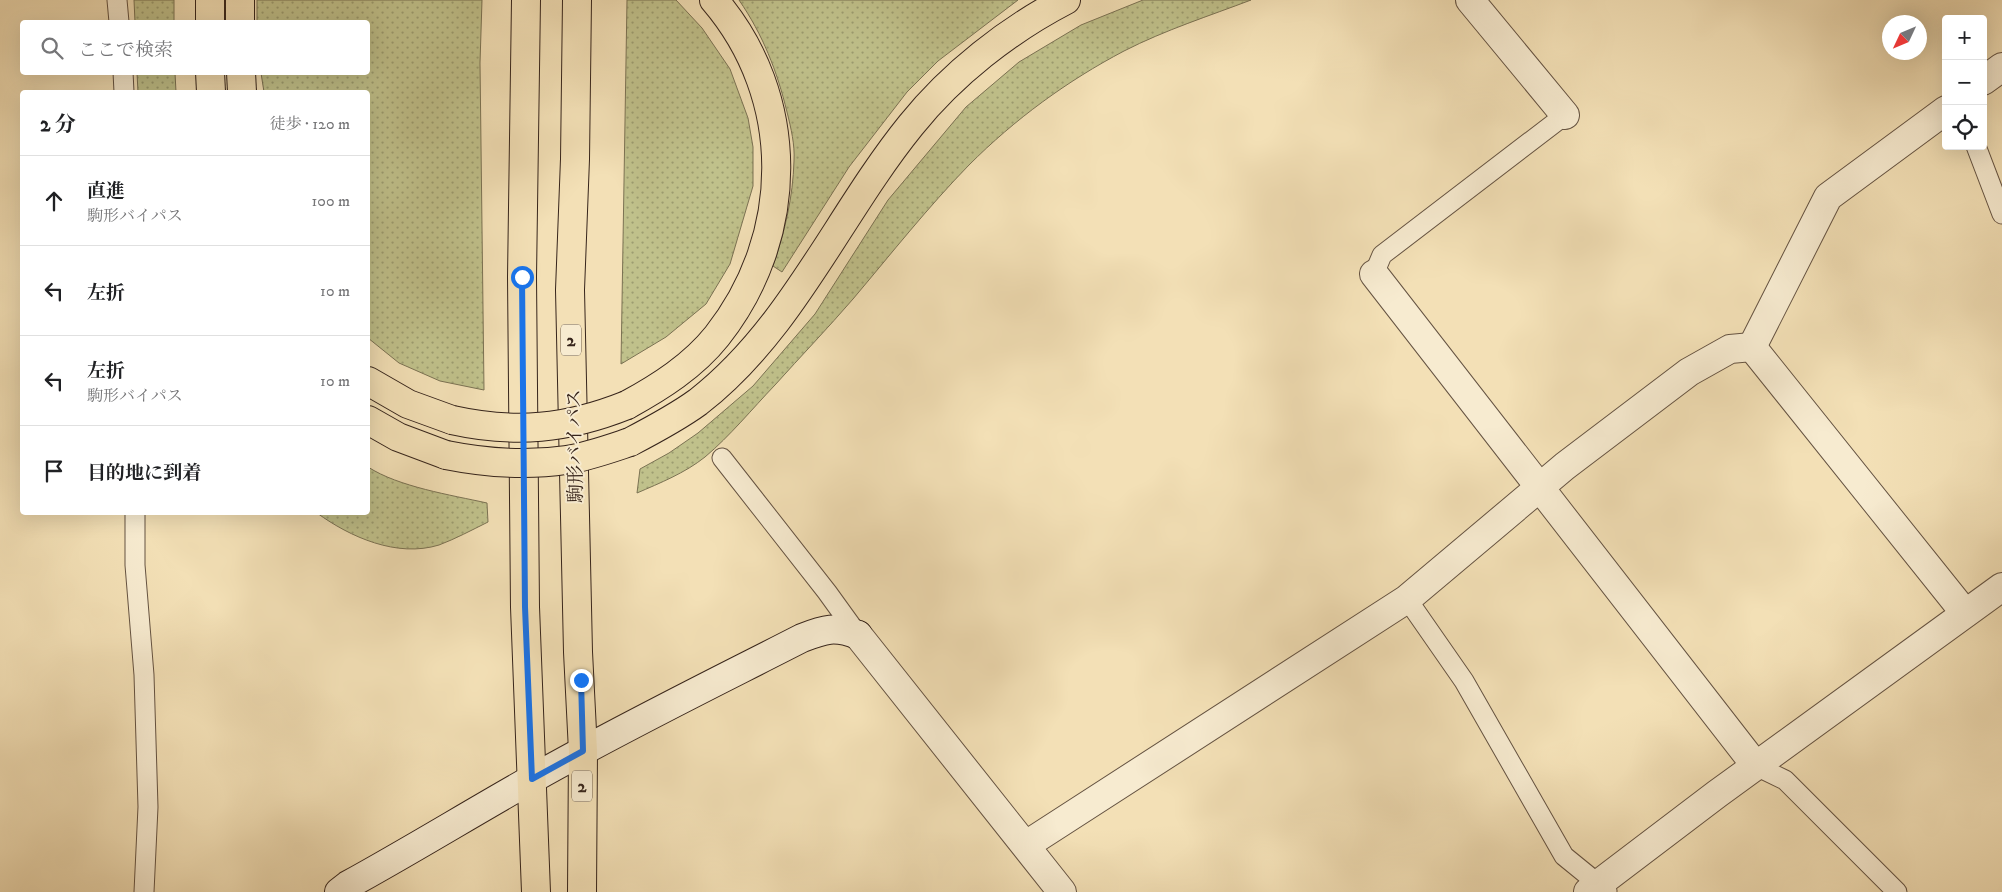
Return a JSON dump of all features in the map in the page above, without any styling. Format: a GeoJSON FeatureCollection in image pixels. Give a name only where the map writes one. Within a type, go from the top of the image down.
{"type":"FeatureCollection","features":[{"type":"Feature","properties":{"kind":"main road"},"geometry":{"type":"LineString","coordinates":[[210,0],[210,20]]}},
{"type":"Feature","properties":{"kind":"main road"},"geometry":{"type":"LineString","coordinates":[[240,0],[240,20]]}},
{"type":"Feature","properties":{"kind":"main road"},"geometry":{"type":"LineString","coordinates":[[526,0],[522,277],[524,568],[527,694],[536,892]]}},
{"type":"Feature","properties":{"kind":"main road","name":"駒形バイパス"},"geometry":{"type":"LineString","coordinates":[[577,0],[575,160],[570,290],[578,652],[583,751],[582,892]]}},
{"type":"Feature","properties":{"kind":"main road"},"geometry":{"type":"LineString","coordinates":[[370,382],[408,404],[452,420],[509,429],[568,424],[595,417],[626,405],[664,384],[716,338],[740,305],[760,260],[771,220],[776,180],[776,137],[766,92],[748,49],[725,13],[714,0]]}},
{"type":"Feature","properties":{"kind":"main road"},"geometry":{"type":"LineString","coordinates":[[370,421],[398,437],[446,455],[505,464],[566,460],[630,442],[669,422],[698,402],[723,380],[756,345],[789,304],[873,176],[912,124],[953,80],[996,44],[1041,13],[1066,0]]}},
{"type":"Feature","properties":{"kind":"main road"},"geometry":{"type":"LineString","coordinates":[[210,75],[210,90]]}},
{"type":"Feature","properties":{"kind":"main road"},"geometry":{"type":"LineString","coordinates":[[241,75],[242,90]]}},
{"type":"Feature","properties":{"kind":"street"},"geometry":{"type":"LineString","coordinates":[[1470,0],[1565,115]]}},
{"type":"Feature","properties":{"kind":"street"},"geometry":{"type":"LineString","coordinates":[[1987,78],[2002,67]]}},
{"type":"Feature","properties":{"kind":"street"},"geometry":{"type":"LineString","coordinates":[[1752,347],[1828,197],[1942,113]]}},
{"type":"Feature","properties":{"kind":"street"},"geometry":{"type":"LineString","coordinates":[[1374,274],[1756,766]]}},
{"type":"Feature","properties":{"kind":"street"},"geometry":{"type":"LineString","coordinates":[[1026,845],[1407,599],[1518,504],[1690,372],[1730,348],[1752,347]]}},
{"type":"Feature","properties":{"kind":"street"},"geometry":{"type":"LineString","coordinates":[[1752,347],[1964,613]]}},
{"type":"Feature","properties":{"kind":"street"},"geometry":{"type":"LineString","coordinates":[[1598,889],[1756,766],[1964,613],[1998,596]]}},
{"type":"Feature","properties":{"kind":"street"},"geometry":{"type":"LineString","coordinates":[[339,892],[348,885],[409,852],[583,751],[659,710],[824,629],[843,629],[858,635],[1062,892]]}},
{"type":"Feature","properties":{"kind":"lane"},"geometry":{"type":"LineString","coordinates":[[117,0],[119,20]]}},
{"type":"Feature","properties":{"kind":"lane"},"geometry":{"type":"LineString","coordinates":[[123,75],[124,90]]}},
{"type":"Feature","properties":{"kind":"lane"},"geometry":{"type":"LineString","coordinates":[[1374,274],[1382,255],[1565,115]]}},
{"type":"Feature","properties":{"kind":"lane"},"geometry":{"type":"LineString","coordinates":[[1978,150],[2002,214]]}},
{"type":"Feature","properties":{"kind":"lane"},"geometry":{"type":"LineString","coordinates":[[722,458],[827,592],[858,635]]}},
{"type":"Feature","properties":{"kind":"lane"},"geometry":{"type":"LineString","coordinates":[[135,515],[135,565],[144,675],[148,807],[144,892]]}},
{"type":"Feature","properties":{"kind":"lane"},"geometry":{"type":"LineString","coordinates":[[1407,599],[1464,682],[1564,856],[1598,889]]}},
{"type":"Feature","properties":{"kind":"lane"},"geometry":{"type":"LineString","coordinates":[[1756,766],[1785,780],[1897,892]]}},
{"type":"Feature","properties":{"kind":"green space"},"geometry":{"type":"Polygon","coordinates":[[[134,0],[174,0],[174,20],[135,20],[134,0]]]}},
{"type":"Feature","properties":{"kind":"green space"},"geometry":{"type":"Polygon","coordinates":[[[257,0],[482,0],[480,63],[484,390],[440,381],[399,363],[370,340],[370,90],[264,90],[261,75],[370,75],[370,20],[257,20],[257,0]]]}},
{"type":"Feature","properties":{"kind":"green space"},"geometry":{"type":"Polygon","coordinates":[[[627,0],[676,0],[702,28],[730,69],[748,118],[753,147],[753,186],[730,264],[706,304],[666,337],[621,364],[627,0]]]}},
{"type":"Feature","properties":{"kind":"green space"},"geometry":{"type":"Polygon","coordinates":[[[739,0],[1018,0],[938,61],[907,92],[849,167],[782,272],[773,266],[785,227],[790,201],[794,161],[792,136],[774,68],[755,26],[739,0]]]}},
{"type":"Feature","properties":{"kind":"green space"},"geometry":{"type":"Polygon","coordinates":[[[1143,0],[1251,0],[1171,30],[1124,51],[1062,88],[1023,117],[987,148],[954,181],[844,310],[723,440],[705,457],[689,468],[637,493],[640,469],[669,453],[698,433],[753,386],[815,314],[888,200],[966,107],[1019,62],[1081,25],[1143,0]]]}},
{"type":"Feature","properties":{"kind":"green space"},"geometry":{"type":"Polygon","coordinates":[[[137,75],[175,75],[176,90],[138,90],[137,75]]]}},
{"type":"Feature","properties":{"kind":"green space"},"geometry":{"type":"Polygon","coordinates":[[[370,468],[410,485],[487,503],[488,522],[439,545],[423,548],[407,549],[375,543],[330,522],[320,515],[370,515],[370,468]]]}},
{"type":"Feature","properties":{"kind":"route"},"geometry":{"type":"LineString","coordinates":[[522,277],[525,607],[532,779],[583,751],[581,680]]}}]}
